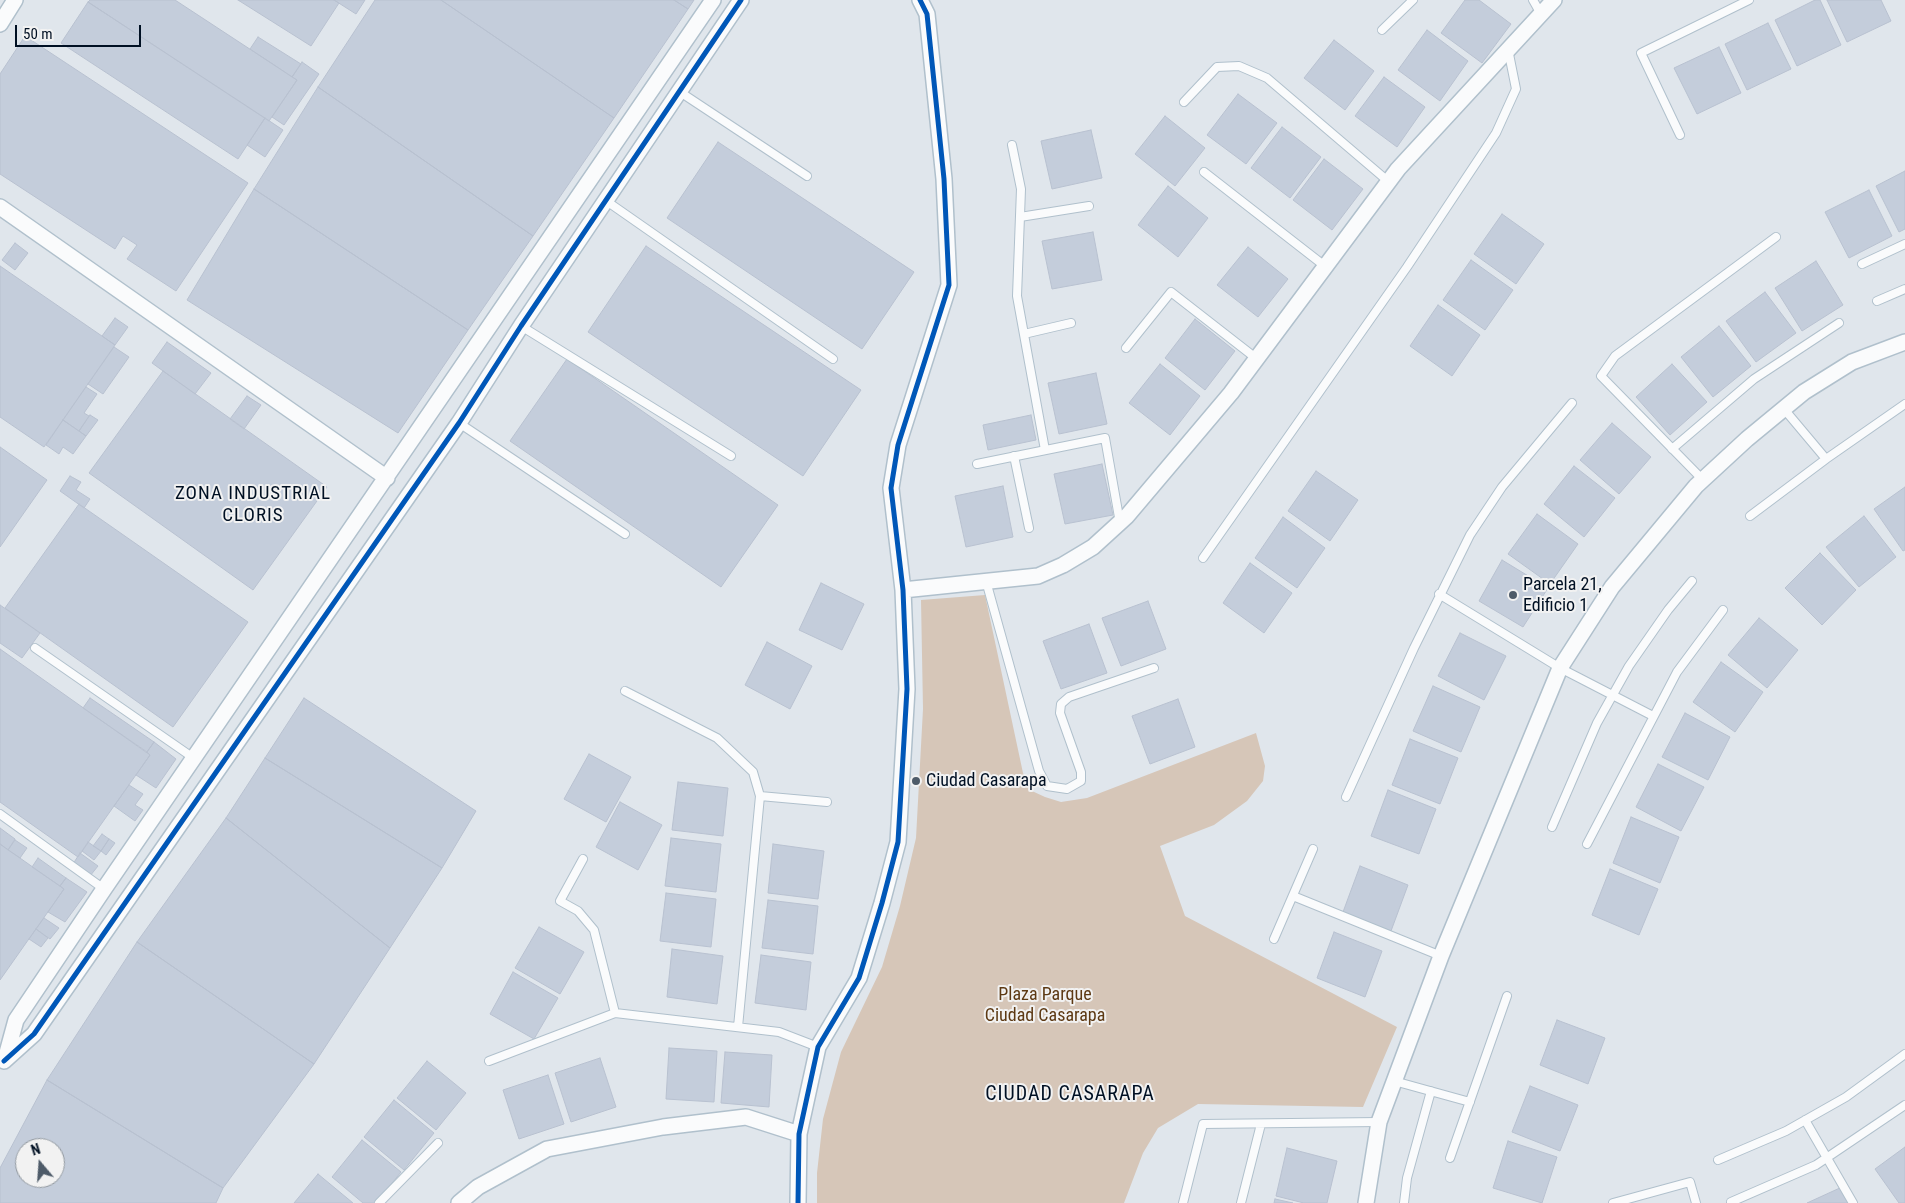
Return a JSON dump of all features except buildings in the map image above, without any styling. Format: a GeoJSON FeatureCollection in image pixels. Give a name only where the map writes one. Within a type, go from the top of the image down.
{"type":"FeatureCollection","features":[{"type":"Feature","properties":{"kind":"street"},"geometry":{"type":"LineString","coordinates":[[0,24],[15,0]]}},
{"type":"Feature","properties":{"kind":"street"},"geometry":{"type":"LineString","coordinates":[[1,1063],[16,1020],[713,0]]}},
{"type":"Feature","properties":{"kind":"street"},"geometry":{"type":"LineString","coordinates":[[1,1063],[34,1034],[459,423],[605,200],[742,0]]}},
{"type":"Feature","properties":{"kind":"street"},"geometry":{"type":"LineString","coordinates":[[798,1203],[799,1134],[818,1047],[859,978],[898,842],[908,689],[903,590],[891,488],[898,445],[949,284],[944,179],[927,14],[920,0]]}},
{"type":"Feature","properties":{"kind":"street"},"geometry":{"type":"LineString","coordinates":[[903,590],[1038,576],[1063,565],[1094,547],[1120,523],[1232,393],[1389,182],[1508,48],[1554,0]]}},
{"type":"Feature","properties":{"kind":"street"},"geometry":{"type":"LineString","coordinates":[[0,207],[387,478]]}},
{"type":"Feature","properties":{"kind":"street"},"geometry":{"type":"LineString","coordinates":[[1366,1203],[1379,1122],[1441,956],[1560,668],[1612,587],[1703,480],[1747,439],[1804,392],[1852,362],[1905,342]]}},
{"type":"Feature","properties":{"kind":"street"},"geometry":{"type":"LineString","coordinates":[[459,1203],[478,1187],[548,1149],[663,1127],[746,1117],[799,1134]]}},
{"type":"Feature","properties":{"kind":"lane"},"geometry":{"type":"LineString","coordinates":[[1382,30],[1413,0]]}},
{"type":"Feature","properties":{"kind":"lane"},"geometry":{"type":"LineString","coordinates":[[1533,0],[1541,14]]}},
{"type":"Feature","properties":{"kind":"lane"},"geometry":{"type":"LineString","coordinates":[[1680,135],[1641,53],[1749,0]]}},
{"type":"Feature","properties":{"kind":"lane"},"geometry":{"type":"LineString","coordinates":[[1203,558],[1407,267],[1496,133],[1516,89],[1508,48]]}},
{"type":"Feature","properties":{"kind":"lane"},"geometry":{"type":"LineString","coordinates":[[1184,102],[1217,67],[1239,66],[1266,78],[1389,182]]}},
{"type":"Feature","properties":{"kind":"lane"},"geometry":{"type":"LineString","coordinates":[[680,92],[807,176]]}},
{"type":"Feature","properties":{"kind":"lane"},"geometry":{"type":"LineString","coordinates":[[1012,144],[1021,189],[1017,296],[1046,450]]}},
{"type":"Feature","properties":{"kind":"lane"},"geometry":{"type":"LineString","coordinates":[[1204,172],[1326,267]]}},
{"type":"Feature","properties":{"kind":"lane"},"geometry":{"type":"LineString","coordinates":[[605,200],[833,359]]}},
{"type":"Feature","properties":{"kind":"lane"},"geometry":{"type":"LineString","coordinates":[[1020,217],[1089,206]]}},
{"type":"Feature","properties":{"kind":"lane"},"geometry":{"type":"LineString","coordinates":[[1703,480],[1601,376],[1615,356],[1776,237]]}},
{"type":"Feature","properties":{"kind":"lane"},"geometry":{"type":"LineString","coordinates":[[1862,264],[1904,247]]}},
{"type":"Feature","properties":{"kind":"lane"},"geometry":{"type":"LineString","coordinates":[[1877,301],[1905,289]]}},
{"type":"Feature","properties":{"kind":"lane"},"geometry":{"type":"LineString","coordinates":[[1126,348],[1171,292],[1257,359]]}},
{"type":"Feature","properties":{"kind":"lane"},"geometry":{"type":"LineString","coordinates":[[1024,334],[1071,323]]}},
{"type":"Feature","properties":{"kind":"lane"},"geometry":{"type":"LineString","coordinates":[[1672,449],[1754,380],[1839,323]]}},
{"type":"Feature","properties":{"kind":"lane"},"geometry":{"type":"LineString","coordinates":[[521,326],[731,456]]}},
{"type":"Feature","properties":{"kind":"lane"},"geometry":{"type":"LineString","coordinates":[[1346,797],[1439,594],[1470,535],[1502,487],[1572,403]]}},
{"type":"Feature","properties":{"kind":"lane"},"geometry":{"type":"LineString","coordinates":[[1750,516],[1826,459],[1905,404]]}},
{"type":"Feature","properties":{"kind":"lane"},"geometry":{"type":"LineString","coordinates":[[1784,409],[1826,459]]}},
{"type":"Feature","properties":{"kind":"lane"},"geometry":{"type":"LineString","coordinates":[[459,423],[625,534]]}},
{"type":"Feature","properties":{"kind":"lane"},"geometry":{"type":"LineString","coordinates":[[977,464],[1105,438],[1120,523]]}},
{"type":"Feature","properties":{"kind":"lane"},"geometry":{"type":"LineString","coordinates":[[1014,456],[1029,528]]}},
{"type":"Feature","properties":{"kind":"lane"},"geometry":{"type":"LineString","coordinates":[[986,581],[1038,771],[1047,786],[1067,789],[1082,781],[1081,772],[1060,713],[1061,704],[1068,697],[1154,668]]}},
{"type":"Feature","properties":{"kind":"lane"},"geometry":{"type":"LineString","coordinates":[[1552,827],[1597,723],[1629,666],[1668,610],[1692,581]]}},
{"type":"Feature","properties":{"kind":"lane"},"geometry":{"type":"LineString","coordinates":[[1439,594],[1560,668],[1653,716]]}},
{"type":"Feature","properties":{"kind":"lane"},"geometry":{"type":"LineString","coordinates":[[1587,844],[1677,672],[1723,610]]}},
{"type":"Feature","properties":{"kind":"lane"},"geometry":{"type":"LineString","coordinates":[[35,648],[195,759]]}},
{"type":"Feature","properties":{"kind":"lane"},"geometry":{"type":"LineString","coordinates":[[625,690],[717,738],[753,772],[760,796],[738,1027]]}},
{"type":"Feature","properties":{"kind":"lane"},"geometry":{"type":"LineString","coordinates":[[760,796],[827,802]]}},
{"type":"Feature","properties":{"kind":"lane"},"geometry":{"type":"LineString","coordinates":[[0,814],[104,889]]}},
{"type":"Feature","properties":{"kind":"lane"},"geometry":{"type":"LineString","coordinates":[[1274,939],[1313,849]]}},
{"type":"Feature","properties":{"kind":"lane"},"geometry":{"type":"LineString","coordinates":[[583,859],[560,901],[578,911],[594,930],[615,1013]]}},
{"type":"Feature","properties":{"kind":"lane"},"geometry":{"type":"LineString","coordinates":[[1293,896],[1441,956]]}},
{"type":"Feature","properties":{"kind":"lane"},"geometry":{"type":"LineString","coordinates":[[1450,1158],[1507,996]]}},
{"type":"Feature","properties":{"kind":"lane"},"geometry":{"type":"LineString","coordinates":[[489,1061],[615,1013],[780,1032],[818,1047]]}},
{"type":"Feature","properties":{"kind":"lane"},"geometry":{"type":"LineString","coordinates":[[1718,1160],[1786,1132],[1846,1097],[1905,1054]]}},
{"type":"Feature","properties":{"kind":"lane"},"geometry":{"type":"LineString","coordinates":[[1394,1081],[1470,1102]]}},
{"type":"Feature","properties":{"kind":"lane"},"geometry":{"type":"LineString","coordinates":[[1404,1203],[1407,1178],[1432,1092]]}},
{"type":"Feature","properties":{"kind":"lane"},"geometry":{"type":"LineString","coordinates":[[1732,1202],[1816,1165],[1905,1105]]}},
{"type":"Feature","properties":{"kind":"lane"},"geometry":{"type":"LineString","coordinates":[[1805,1120],[1853,1203]]}},
{"type":"Feature","properties":{"kind":"lane"},"geometry":{"type":"LineString","coordinates":[[1184,1203],[1203,1124],[1379,1122]]}},
{"type":"Feature","properties":{"kind":"lane"},"geometry":{"type":"LineString","coordinates":[[1241,1203],[1261,1124]]}},
{"type":"Feature","properties":{"kind":"lane"},"geometry":{"type":"LineString","coordinates":[[379,1203],[438,1143]]}},
{"type":"Feature","properties":{"kind":"lane"},"geometry":{"type":"LineString","coordinates":[[1613,1203],[1690,1182],[1696,1203]]}},
{"type":"Feature","properties":{"kind":"green space","name":"Plaza Parque Ciudad Casarapa"},"geometry":{"type":"Polygon","coordinates":[[[985,595],[1023,773],[1032,791],[1061,802],[1087,798],[1256,733],[1265,766],[1263,781],[1247,801],[1214,825],[1160,846],[1185,916],[1397,1027],[1363,1107],[1198,1104],[1158,1128],[1143,1153],[1124,1203],[817,1203],[817,1173],[823,1119],[841,1052],[882,967],[900,906],[916,838],[923,709],[921,600],[985,595]]]}},
{"type":"Feature","properties":{"kind":"cycle path"},"geometry":{"type":"LineString","coordinates":[[4,1061],[34,1034],[459,423],[521,326],[741,0]]}},
{"type":"Feature","properties":{"kind":"cycle path"},"geometry":{"type":"LineString","coordinates":[[798,1203],[799,1134],[818,1047],[859,978],[898,842],[907,689],[903,590],[891,488],[898,445],[949,285],[944,179],[927,14],[920,0]]}},
{"type":"Feature","properties":{"kind":"place","name":"Parcela 21, Edificio 1"},"geometry":{"type":"Point","coordinates":[1513,595]}},
{"type":"Feature","properties":{"kind":"place","name":"Ciudad Casarapa"},"geometry":{"type":"Point","coordinates":[916,781]}},
{"type":"Feature","properties":{"kind":"district","name":"ZONA INDUSTRIAL CLORIS"},"geometry":{"type":"Point","coordinates":[253,505]}},
{"type":"Feature","properties":{"kind":"district","name":"CIUDAD CASARAPA"},"geometry":{"type":"Point","coordinates":[1070,1095]}}]}
